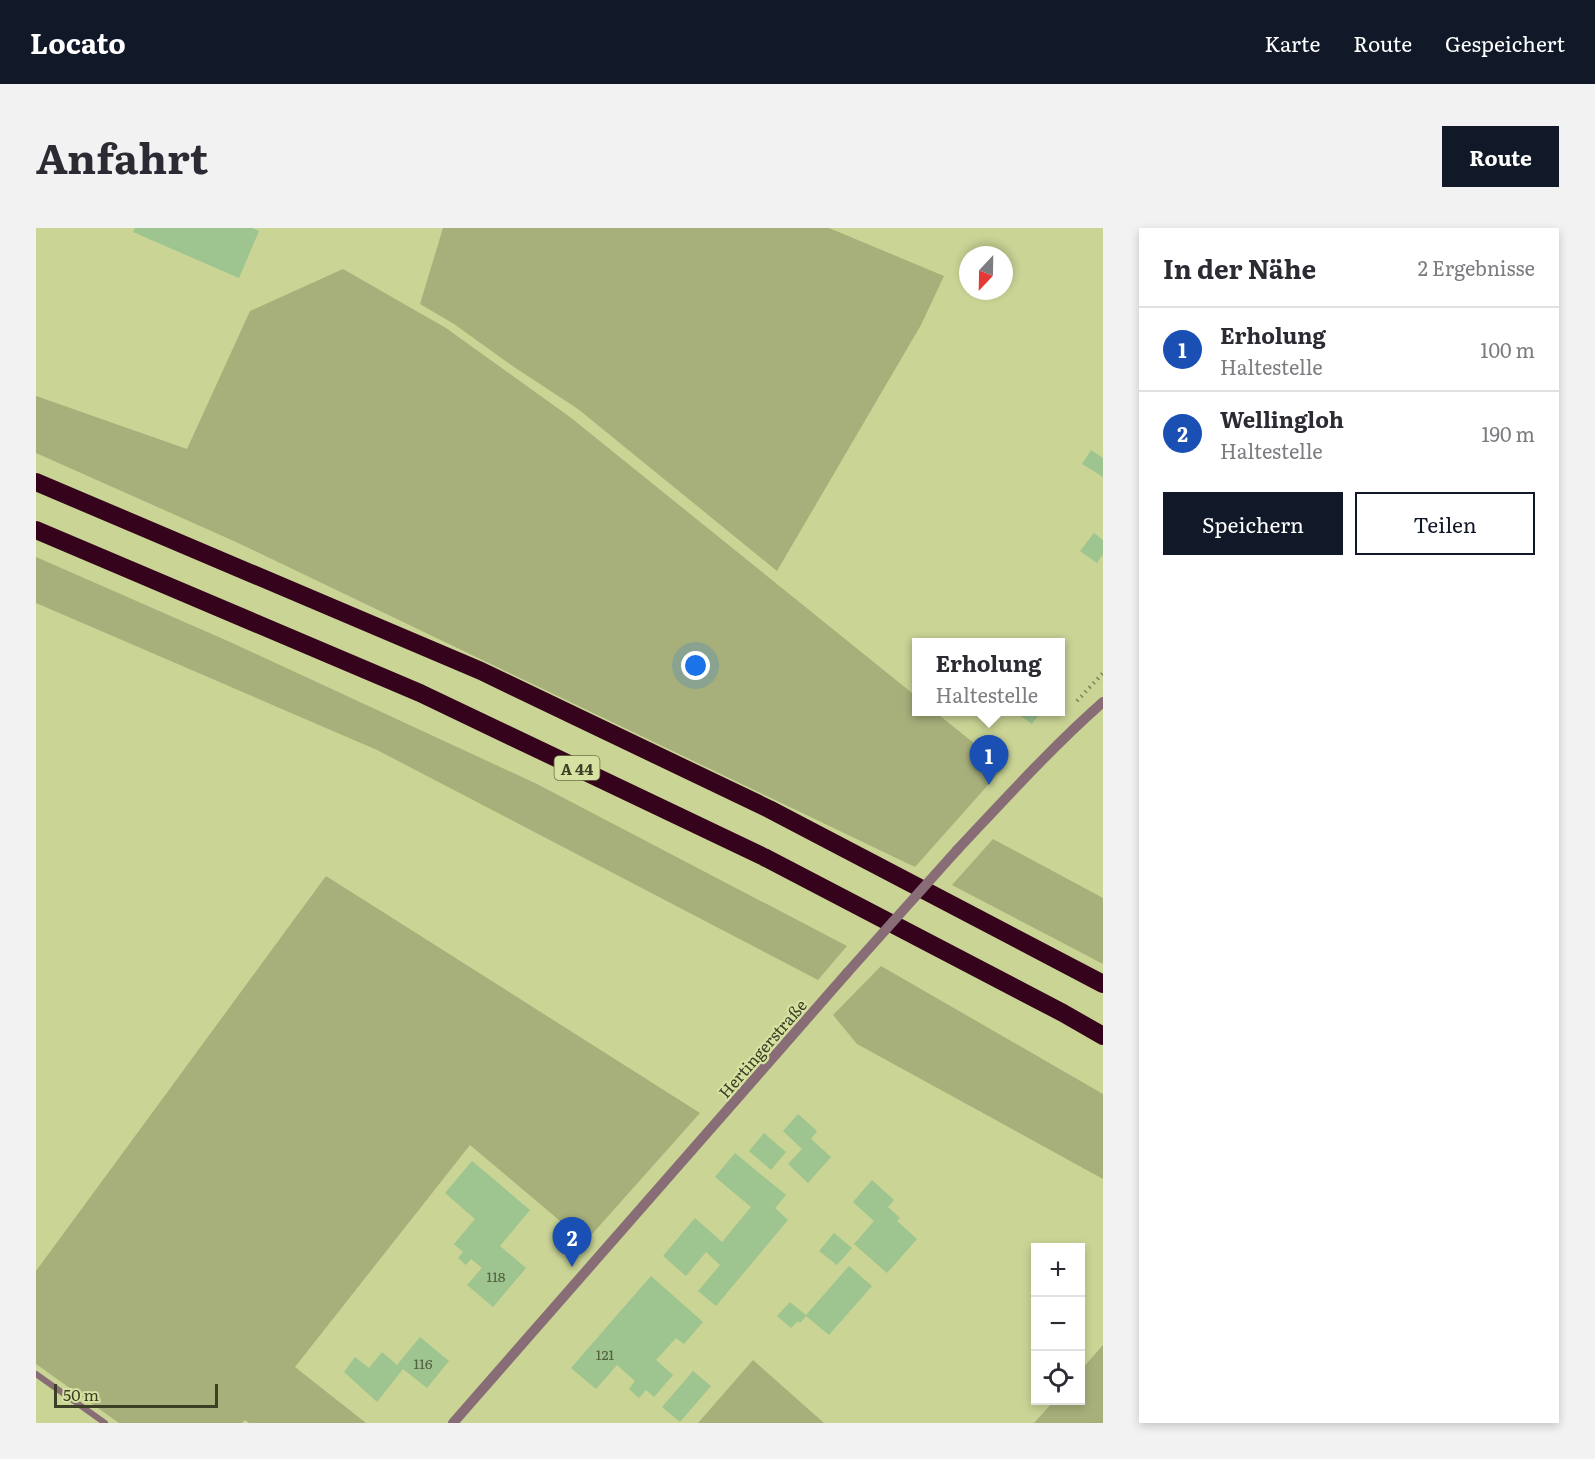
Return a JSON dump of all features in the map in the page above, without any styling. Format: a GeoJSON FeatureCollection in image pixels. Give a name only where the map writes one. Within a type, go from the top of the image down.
{"type":"FeatureCollection","features":[{"type":"Feature","properties":{"kind":"highway"},"geometry":{"type":"LineString","coordinates":[[36,482],[481,671],[769,809],[1103,984]]}},
{"type":"Feature","properties":{"kind":"highway","name":"A 44"},"geometry":{"type":"LineString","coordinates":[[36,530],[442,703],[764,857],[1103,1036]]}},
{"type":"Feature","properties":{"kind":"street","name":"Hertingerstraße"},"geometry":{"type":"LineString","coordinates":[[453,1423],[957,850],[1035,766],[1103,702]]}},
{"type":"Feature","properties":{"kind":"street"},"geometry":{"type":"LineString","coordinates":[[36,1374],[105,1423]]}},
{"type":"Feature","properties":{"kind":"green space"},"geometry":{"type":"Polygon","coordinates":[[[443,228],[829,228],[944,276],[921,325],[777,571],[578,409],[454,324],[420,304],[443,228]]]}},
{"type":"Feature","properties":{"kind":"green space"},"geometry":{"type":"Polygon","coordinates":[[[343,269],[446,328],[570,417],[912,693],[912,716],[940,716],[1004,767],[915,867],[236,542],[36,453],[36,396],[187,449],[250,311],[343,269]]]}},
{"type":"Feature","properties":{"kind":"green space"},"geometry":{"type":"Polygon","coordinates":[[[36,557],[230,642],[537,784],[847,946],[818,980],[377,750],[36,603],[36,557]]]}},
{"type":"Feature","properties":{"kind":"green space"},"geometry":{"type":"Polygon","coordinates":[[[993,839],[1103,898],[1103,964],[952,885],[993,839]]]}},
{"type":"Feature","properties":{"kind":"green space"},"geometry":{"type":"Polygon","coordinates":[[[326,876],[700,1113],[585,1242],[470,1145],[295,1367],[366,1423],[249,1423],[245,1420],[242,1423],[119,1423],[36,1364],[36,1271],[326,876]]]}},
{"type":"Feature","properties":{"kind":"green space"},"geometry":{"type":"Polygon","coordinates":[[[881,966],[1103,1094],[1103,1179],[857,1044],[833,1015],[881,966]]]}},
{"type":"Feature","properties":{"kind":"green space"},"geometry":{"type":"Polygon","coordinates":[[[1103,1345],[1103,1423],[1034,1423],[1050,1405],[1085,1405],[1085,1365],[1103,1345]]]}},
{"type":"Feature","properties":{"kind":"green space"},"geometry":{"type":"Polygon","coordinates":[[[753,1360],[824,1423],[698,1423],[753,1360]]]}},
{"type":"Feature","properties":{"kind":"building"},"geometry":{"type":"Polygon","coordinates":[[[135,228],[252,228],[259,231],[239,278],[133,232],[135,228]]]}},
{"type":"Feature","properties":{"kind":"building"},"geometry":{"type":"Polygon","coordinates":[[[1091,450],[1103,458],[1103,477],[1082,464],[1091,450]]]}},
{"type":"Feature","properties":{"kind":"building"},"geometry":{"type":"Polygon","coordinates":[[[1094,533],[1103,540],[1103,554],[1097,563],[1080,551],[1094,533]]]}},
{"type":"Feature","properties":{"kind":"building"},"geometry":{"type":"Polygon","coordinates":[[[1021,716],[1038,716],[1032,724],[1021,716]]]}},
{"type":"Feature","properties":{"kind":"building"},"geometry":{"type":"Polygon","coordinates":[[[798,1114],[817,1131],[811,1139],[831,1157],[808,1183],[788,1164],[802,1149],[783,1131],[798,1114]]]}},
{"type":"Feature","properties":{"kind":"building"},"geometry":{"type":"Polygon","coordinates":[[[764,1133],[786,1152],[771,1170],[749,1151],[764,1133]]]}},
{"type":"Feature","properties":{"kind":"building"},"geometry":{"type":"Polygon","coordinates":[[[735,1153],[786,1195],[775,1208],[788,1220],[716,1306],[698,1291],[720,1265],[706,1252],[686,1276],[663,1256],[695,1218],[722,1242],[751,1207],[715,1177],[735,1153]]]}},
{"type":"Feature","properties":{"kind":"building"},"geometry":{"type":"Polygon","coordinates":[[[472,1161],[530,1210],[500,1246],[526,1268],[493,1307],[467,1285],[482,1268],[471,1259],[466,1265],[458,1258],[463,1252],[454,1244],[475,1219],[445,1193],[472,1161]]]}},
{"type":"Feature","properties":{"kind":"building"},"geometry":{"type":"Polygon","coordinates":[[[872,1180],[894,1200],[888,1207],[900,1218],[897,1221],[917,1239],[887,1273],[854,1244],[874,1221],[853,1202],[872,1180]]]}},
{"type":"Feature","properties":{"kind":"building"},"geometry":{"type":"Polygon","coordinates":[[[834,1233],[852,1248],[837,1265],[819,1251],[834,1233]]]}},
{"type":"Feature","properties":{"kind":"building"},"geometry":{"type":"Polygon","coordinates":[[[849,1266],[872,1286],[829,1335],[806,1316],[791,1328],[777,1316],[790,1302],[806,1315],[849,1266]]]}},
{"type":"Feature","properties":{"kind":"building"},"geometry":{"type":"Polygon","coordinates":[[[651,1276],[703,1322],[684,1344],[676,1338],[656,1360],[673,1375],[654,1397],[646,1390],[639,1398],[629,1389],[635,1381],[617,1365],[596,1389],[571,1368],[651,1276]]]}},
{"type":"Feature","properties":{"kind":"building"},"geometry":{"type":"Polygon","coordinates":[[[420,1337],[449,1361],[427,1388],[403,1369],[377,1402],[344,1372],[355,1357],[369,1368],[382,1352],[397,1365],[420,1337]]]}},
{"type":"Feature","properties":{"kind":"building"},"geometry":{"type":"Polygon","coordinates":[[[693,1371],[711,1386],[680,1422],[662,1407],[693,1371]]]}},
{"type":"Feature","properties":{"kind":"place","name":"Erholung"},"geometry":{"type":"Point","coordinates":[989,785]}},
{"type":"Feature","properties":{"kind":"place","name":"Wellingloh"},"geometry":{"type":"Point","coordinates":[572,1267]}}]}
